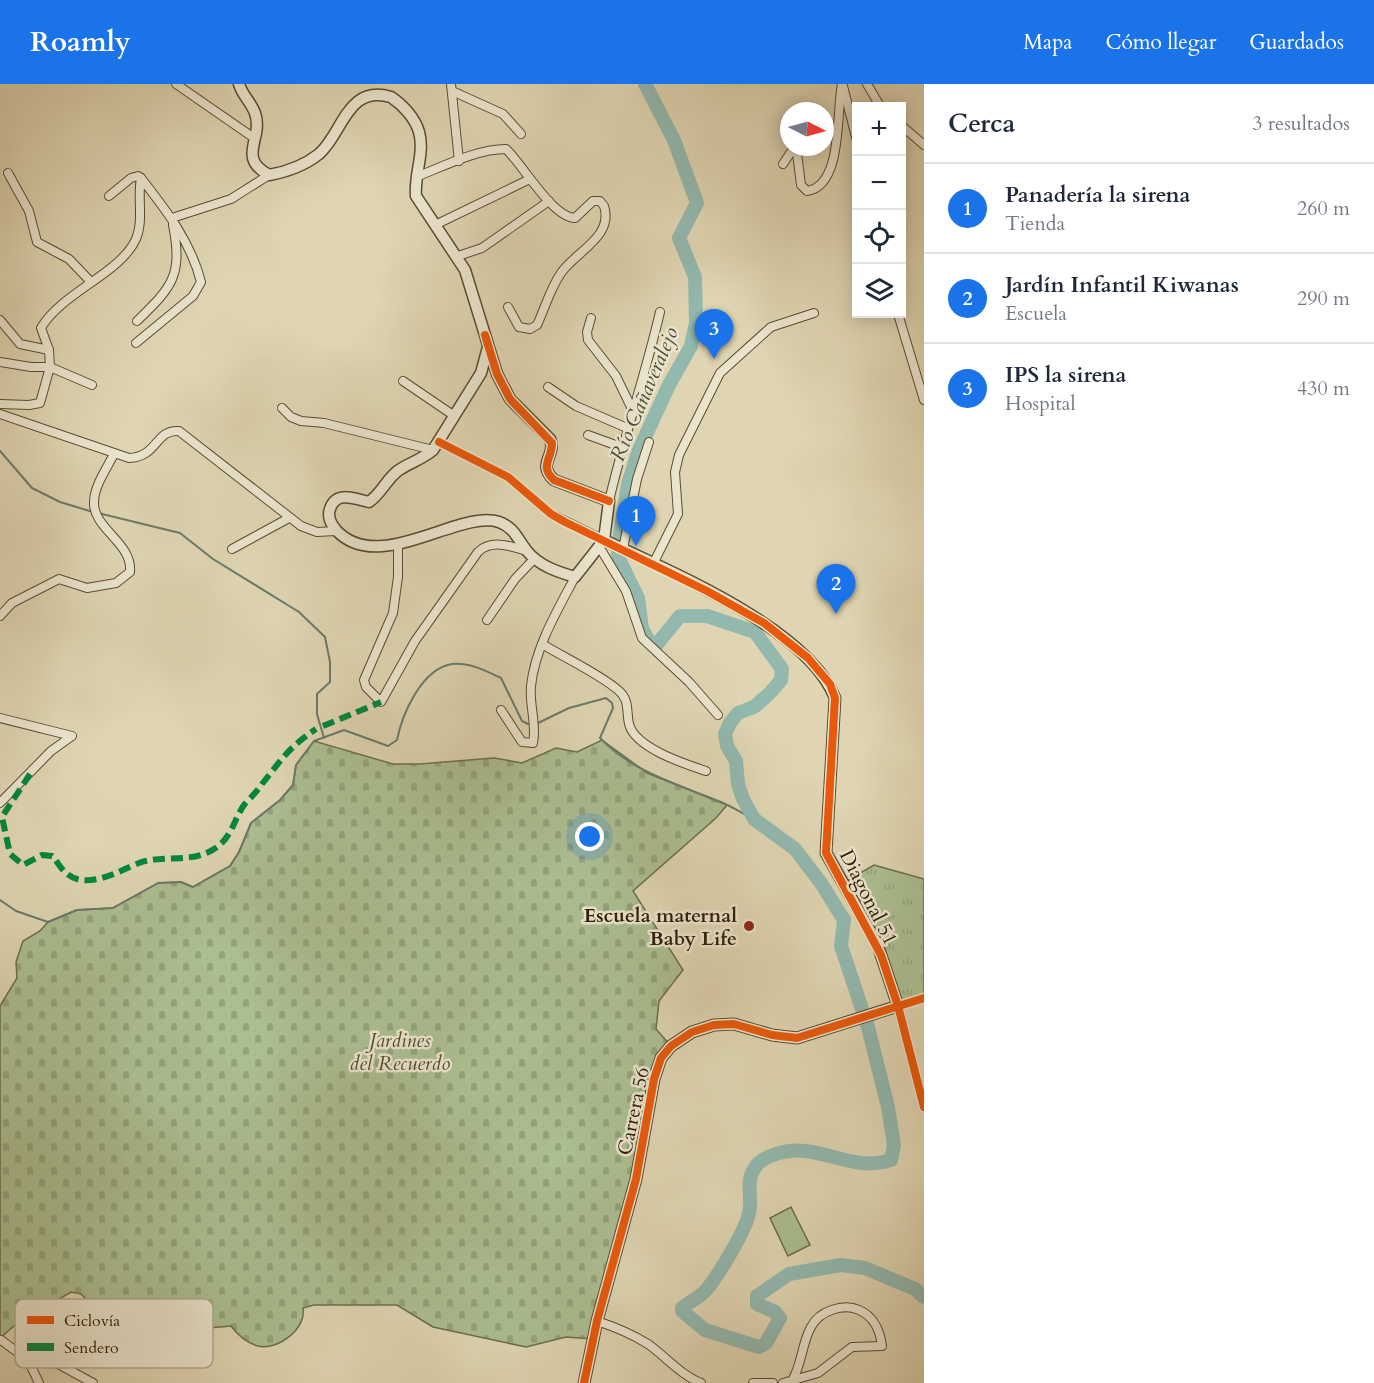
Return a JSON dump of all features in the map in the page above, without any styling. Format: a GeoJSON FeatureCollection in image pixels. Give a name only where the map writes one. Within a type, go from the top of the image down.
{"type":"FeatureCollection","features":[{"type":"Feature","properties":{"kind":"street"},"geometry":{"type":"LineString","coordinates":[[176,84],[254,138]]}},
{"type":"Feature","properties":{"kind":"street"},"geometry":{"type":"LineString","coordinates":[[239,84],[255,113],[251,156],[254,164],[269,175]]}},
{"type":"Feature","properties":{"kind":"street"},"geometry":{"type":"LineString","coordinates":[[842,84],[852,122]]}},
{"type":"Feature","properties":{"kind":"street"},"geometry":{"type":"LineString","coordinates":[[783,165],[791,152],[796,153],[801,184],[807,191],[825,180],[834,162],[837,114],[842,84]]}},
{"type":"Feature","properties":{"kind":"street"},"geometry":{"type":"LineString","coordinates":[[867,84],[878,102]]}},
{"type":"Feature","properties":{"kind":"street"},"geometry":{"type":"LineString","coordinates":[[452,87],[503,114],[521,134]]}},
{"type":"Feature","properties":{"kind":"street"},"geometry":{"type":"LineString","coordinates":[[452,87],[459,161]]}},
{"type":"Feature","properties":{"kind":"street"},"geometry":{"type":"LineString","coordinates":[[172,218],[231,199],[269,175],[285,172],[318,154],[332,140],[353,99],[362,93],[372,92],[386,95],[400,103],[418,131],[421,147],[416,177],[416,196],[458,256],[465,270],[496,374],[510,399],[552,443],[546,466],[547,474],[554,480],[609,501]]}},
{"type":"Feature","properties":{"kind":"street"},"geometry":{"type":"LineString","coordinates":[[906,129],[924,145]]}},
{"type":"Feature","properties":{"kind":"street"},"geometry":{"type":"LineString","coordinates":[[416,177],[497,149],[506,149],[549,201],[568,218],[575,218],[593,201],[600,201],[606,212],[597,238],[561,273],[537,325],[530,329],[519,327],[508,307]]}},
{"type":"Feature","properties":{"kind":"street"},"geometry":{"type":"LineString","coordinates":[[8,173],[29,211],[37,242],[69,259],[90,281]]}},
{"type":"Feature","properties":{"kind":"street"},"geometry":{"type":"LineString","coordinates":[[110,196],[131,178],[138,176],[141,178],[172,218],[196,262],[201,282],[193,297],[136,343]]}},
{"type":"Feature","properties":{"kind":"street"},"geometry":{"type":"LineString","coordinates":[[0,404],[40,403],[50,367],[49,350],[41,331],[43,324],[90,281],[123,257],[136,238],[141,178]]}},
{"type":"Feature","properties":{"kind":"street"},"geometry":{"type":"LineString","coordinates":[[435,225],[531,179]]}},
{"type":"Feature","properties":{"kind":"street"},"geometry":{"type":"LineString","coordinates":[[458,256],[482,248],[549,201]]}},
{"type":"Feature","properties":{"kind":"street"},"geometry":{"type":"LineString","coordinates":[[137,321],[166,292],[178,267],[178,249],[172,218]]}},
{"type":"Feature","properties":{"kind":"street"},"geometry":{"type":"LineString","coordinates":[[660,312],[646,372],[621,447],[609,501],[605,543],[626,591],[642,638],[689,682],[718,715]]}},
{"type":"Feature","properties":{"kind":"street"},"geometry":{"type":"LineString","coordinates":[[282,408],[291,417],[301,421],[324,423],[436,446],[508,477],[551,514],[605,543],[652,564],[678,514],[675,472],[679,455],[720,373],[771,327],[814,313]]}},
{"type":"Feature","properties":{"kind":"street"},"geometry":{"type":"LineString","coordinates":[[591,318],[587,332],[588,340],[616,376],[632,409]]}},
{"type":"Feature","properties":{"kind":"street"},"geometry":{"type":"LineString","coordinates":[[898,318],[924,400]]}},
{"type":"Feature","properties":{"kind":"street"},"geometry":{"type":"LineString","coordinates":[[0,320],[20,344],[49,350]]}},
{"type":"Feature","properties":{"kind":"street"},"geometry":{"type":"LineString","coordinates":[[488,347],[482,373],[453,415],[436,446],[422,459],[399,469],[377,496],[369,502],[350,496],[333,502],[328,512],[330,522],[336,531],[356,544],[398,544],[486,520],[499,522],[511,529],[531,555]]}},
{"type":"Feature","properties":{"kind":"street"},"geometry":{"type":"LineString","coordinates":[[0,362],[31,367],[50,367],[92,385]]}},
{"type":"Feature","properties":{"kind":"street"},"geometry":{"type":"LineString","coordinates":[[403,381],[453,415]]}},
{"type":"Feature","properties":{"kind":"street"},"geometry":{"type":"LineString","coordinates":[[548,387],[576,406],[627,428]]}},
{"type":"Feature","properties":{"kind":"street"},"geometry":{"type":"LineString","coordinates":[[0,414],[129,458],[140,458],[147,454],[164,434],[179,431],[225,469],[268,499],[289,519],[317,532],[336,531]]}},
{"type":"Feature","properties":{"kind":"street"},"geometry":{"type":"LineString","coordinates":[[588,435],[621,447]]}},
{"type":"Feature","properties":{"kind":"street"},"geometry":{"type":"LineString","coordinates":[[625,550],[637,479],[649,442]]}},
{"type":"Feature","properties":{"kind":"street"},"geometry":{"type":"LineString","coordinates":[[0,616],[12,603],[58,579],[87,588],[116,583],[126,578],[130,572],[131,563],[103,523],[94,503],[96,491],[114,454]]}},
{"type":"Feature","properties":{"kind":"street"},"geometry":{"type":"LineString","coordinates":[[232,549],[289,519]]}},
{"type":"Feature","properties":{"kind":"street"},"geometry":{"type":"LineString","coordinates":[[501,710],[522,742],[533,742],[535,735],[531,686],[542,644],[575,577],[605,543]]}},
{"type":"Feature","properties":{"kind":"street"},"geometry":{"type":"LineString","coordinates":[[398,544],[398,576],[393,613],[364,680],[366,687],[381,702],[415,641],[482,548],[495,544],[531,555],[554,570],[575,577]]}},
{"type":"Feature","properties":{"kind":"street"},"geometry":{"type":"LineString","coordinates":[[487,620],[531,555]]}},
{"type":"Feature","properties":{"kind":"street","name":"Diagonal 51"},"geometry":{"type":"LineString","coordinates":[[652,564],[707,591],[786,639],[822,672],[835,698],[826,853],[871,934],[898,1006],[924,1107]]}},
{"type":"Feature","properties":{"kind":"street"},"geometry":{"type":"LineString","coordinates":[[542,644],[618,690],[628,702],[629,723],[633,733],[646,744],[677,762],[706,771]]}},
{"type":"Feature","properties":{"kind":"street"},"geometry":{"type":"LineString","coordinates":[[0,803],[51,751],[71,739],[70,734],[1,719]]}},
{"type":"Feature","properties":{"kind":"street"},"geometry":{"type":"LineString","coordinates":[[898,1006],[924,998]]}},
{"type":"Feature","properties":{"kind":"street","name":"Carrera 56"},"geometry":{"type":"LineString","coordinates":[[584,1383],[597,1321],[636,1179],[654,1079],[661,1058],[671,1046],[692,1032],[714,1025],[734,1024],[772,1035],[797,1038],[898,1006]]}},
{"type":"Feature","properties":{"kind":"street"},"geometry":{"type":"LineString","coordinates":[[783,1383],[819,1373],[852,1347],[882,1347],[880,1330],[862,1311],[851,1307],[836,1307],[811,1325],[800,1366],[793,1380]]}},
{"type":"Feature","properties":{"kind":"street"},"geometry":{"type":"LineString","coordinates":[[597,1321],[628,1332],[701,1383]]}},
{"type":"Feature","properties":{"kind":"street"},"geometry":{"type":"LineString","coordinates":[[1,1340],[15,1350]]}},
{"type":"Feature","properties":{"kind":"street"},"geometry":{"type":"LineString","coordinates":[[32,1368],[39,1383]]}},
{"type":"Feature","properties":{"kind":"street"},"geometry":{"type":"LineString","coordinates":[[66,1368],[93,1383]]}},
{"type":"Feature","properties":{"kind":"street"},"geometry":{"type":"LineString","coordinates":[[753,1383],[773,1383]]}},
{"type":"Feature","properties":{"kind":"green space","name":"Jardines del Recuerdo"},"geometry":{"type":"Polygon","coordinates":[[[602,740],[647,773],[727,805],[716,818],[633,891],[683,970],[659,1001],[656,1029],[671,1046],[661,1058],[593,1339],[566,1337],[526,1347],[433,1327],[397,1305],[314,1305],[303,1308],[300,1323],[290,1336],[266,1347],[250,1343],[231,1326],[213,1328],[213,1299],[86,1299],[81,1294],[71,1292],[59,1299],[15,1299],[15,1325],[0,1338],[0,1006],[17,978],[16,962],[23,941],[40,931],[48,922],[77,910],[113,908],[158,883],[181,882],[193,887],[230,866],[239,852],[251,823],[280,800],[293,785],[296,765],[314,741],[393,764],[494,758],[522,763],[556,748],[577,752],[602,740]]]}},
{"type":"Feature","properties":{"kind":"green space"},"geometry":{"type":"Polygon","coordinates":[[[874,865],[924,879],[924,998],[898,1006],[881,955],[843,883],[874,865]]]}},
{"type":"Feature","properties":{"kind":"green space"},"geometry":{"type":"Polygon","coordinates":[[[791,1207],[810,1245],[788,1256],[770,1218],[791,1207]]]}},
{"type":"Feature","properties":{"kind":"waterway","name":"Río Cañaveralejo"},"geometry":{"type":"LineString","coordinates":[[645,84],[674,140],[697,203],[679,238],[695,277],[696,323],[691,346],[669,385],[639,450],[628,484],[618,557],[638,598],[642,629],[649,641],[657,644],[680,616],[707,616],[755,632],[782,669],[781,680],[769,694],[754,707],[738,713],[730,723],[725,734],[727,746],[736,761],[738,784],[743,799],[754,819],[795,849],[821,883],[844,920],[841,946],[868,1027],[888,1107],[894,1145],[891,1160],[876,1163],[848,1161],[805,1151],[776,1154],[760,1162],[751,1175],[749,1213],[738,1241],[707,1289],[682,1308],[682,1311],[705,1330],[759,1347],[766,1343],[780,1318],[775,1312],[757,1304],[757,1296],[789,1274],[841,1265],[865,1268],[915,1289],[924,1297]]}},
{"type":"Feature","properties":{"kind":"waterway"},"geometry":{"type":"LineString","coordinates":[[0,451],[32,488],[60,502],[93,512]]}},
{"type":"Feature","properties":{"kind":"waterway"},"geometry":{"type":"LineString","coordinates":[[98,513],[180,533],[213,559],[299,612],[325,637],[330,662],[330,682],[317,694],[317,714],[324,738]]}},
{"type":"Feature","properties":{"kind":"waterway"},"geometry":{"type":"LineString","coordinates":[[0,900],[16,911],[48,922],[77,910],[113,908],[158,883],[181,882],[193,887],[230,866],[239,852],[251,823],[280,800],[293,785],[296,765],[314,741],[344,730],[388,746],[397,740],[408,706],[422,684],[431,674],[452,664],[465,664],[501,678],[522,721],[528,724]]}},
{"type":"Feature","properties":{"kind":"waterway"},"geometry":{"type":"LineString","coordinates":[[538,723],[569,708],[606,698],[612,703],[613,708],[600,738],[613,750],[642,769],[721,802],[754,819]]}},
{"type":"Feature","properties":{"kind":"marked path"},"geometry":{"type":"LineString","coordinates":[[323,726],[381,702]]}},
{"type":"Feature","properties":{"kind":"marked path"},"geometry":{"type":"LineString","coordinates":[[30,774],[2,817],[10,854],[23,865],[42,855],[52,856],[64,871],[74,878],[93,880],[148,860],[186,858],[205,854],[220,845],[232,829],[244,805],[280,761],[316,729]]}},
{"type":"Feature","properties":{"kind":"cycle path"},"geometry":{"type":"LineString","coordinates":[[485,335],[497,374],[510,399],[552,443],[547,471],[554,480],[609,501]]}},
{"type":"Feature","properties":{"kind":"cycle path"},"geometry":{"type":"LineString","coordinates":[[439,442],[508,477],[551,514],[565,522],[707,591],[764,623],[808,658],[830,684],[835,698],[826,853],[881,955],[898,1006],[924,1107]]}},
{"type":"Feature","properties":{"kind":"cycle path"},"geometry":{"type":"LineString","coordinates":[[584,1383],[597,1321],[636,1179],[654,1079],[661,1058],[671,1046],[692,1032],[714,1025],[734,1024],[772,1035],[797,1038],[924,998]]}},
{"type":"Feature","properties":{"kind":"place","name":"IPS la sirena"},"geometry":{"type":"Point","coordinates":[714,359]}},
{"type":"Feature","properties":{"kind":"place","name":"Panadería la sirena"},"geometry":{"type":"Point","coordinates":[636,546]}},
{"type":"Feature","properties":{"kind":"place","name":"Jardín Infantil Kiwanas"},"geometry":{"type":"Point","coordinates":[836,614]}},
{"type":"Feature","properties":{"kind":"place","name":"Escuela maternal Baby Life"},"geometry":{"type":"Point","coordinates":[749,926]}}]}
